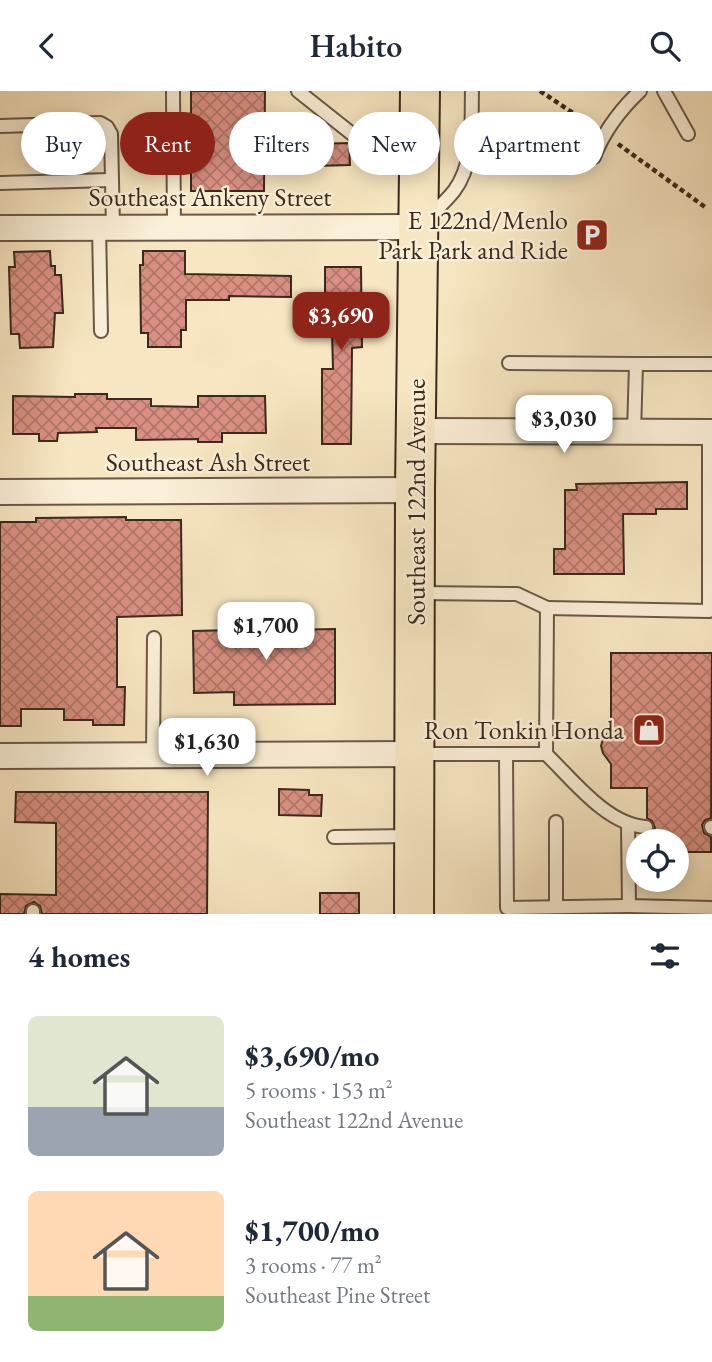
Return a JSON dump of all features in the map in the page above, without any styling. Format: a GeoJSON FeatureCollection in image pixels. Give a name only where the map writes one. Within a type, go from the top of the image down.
{"type":"FeatureCollection","features":[{"type":"Feature","properties":{"kind":"main road","name":"Southeast 122nd Avenue"},"geometry":{"type":"LineString","coordinates":[[420,91],[420,112]]}},
{"type":"Feature","properties":{"kind":"main road","name":"Southeast 122nd Avenue"},"geometry":{"type":"LineString","coordinates":[[414,914],[415,490],[420,175]]}},
{"type":"Feature","properties":{"kind":"street","name":"Southeast Ankeny Street"},"geometry":{"type":"LineString","coordinates":[[0,228],[420,227]]}},
{"type":"Feature","properties":{"kind":"street"},"geometry":{"type":"LineString","coordinates":[[416,431],[710,432]]}},
{"type":"Feature","properties":{"kind":"street","name":"Southeast Ash Street"},"geometry":{"type":"LineString","coordinates":[[0,492],[415,490]]}},
{"type":"Feature","properties":{"kind":"street"},"geometry":{"type":"LineString","coordinates":[[0,756],[415,754]]}},
{"type":"Feature","properties":{"kind":"lane"},"geometry":{"type":"LineString","coordinates":[[173,91],[174,227]]}},
{"type":"Feature","properties":{"kind":"lane"},"geometry":{"type":"LineString","coordinates":[[298,91],[348,131]]}},
{"type":"Feature","properties":{"kind":"lane"},"geometry":{"type":"LineString","coordinates":[[420,227],[455,190],[465,168],[471,140],[472,91]]}},
{"type":"Feature","properties":{"kind":"lane"},"geometry":{"type":"LineString","coordinates":[[605,134],[626,104],[640,91]]}},
{"type":"Feature","properties":{"kind":"lane"},"geometry":{"type":"LineString","coordinates":[[664,91],[688,134]]}},
{"type":"Feature","properties":{"kind":"lane"},"geometry":{"type":"LineString","coordinates":[[0,126],[100,123],[107,127],[111,134],[111,180],[101,331]]}},
{"type":"Feature","properties":{"kind":"lane"},"geometry":{"type":"LineString","coordinates":[[0,183],[111,180]]}},
{"type":"Feature","properties":{"kind":"lane"},"geometry":{"type":"LineString","coordinates":[[509,363],[712,364]]}},
{"type":"Feature","properties":{"kind":"lane"},"geometry":{"type":"LineString","coordinates":[[635,432],[636,364]]}},
{"type":"Feature","properties":{"kind":"lane"},"geometry":{"type":"LineString","coordinates":[[415,593],[517,594],[547,608],[709,611],[710,432]]}},
{"type":"Feature","properties":{"kind":"lane"},"geometry":{"type":"LineString","coordinates":[[547,608],[547,754]]}},
{"type":"Feature","properties":{"kind":"lane"},"geometry":{"type":"LineString","coordinates":[[153,755],[154,638]]}},
{"type":"Feature","properties":{"kind":"lane"},"geometry":{"type":"LineString","coordinates":[[415,754],[547,754],[606,811],[628,824],[646,827]]}},
{"type":"Feature","properties":{"kind":"lane"},"geometry":{"type":"LineString","coordinates":[[506,754],[507,908],[712,908]]}},
{"type":"Feature","properties":{"kind":"lane"},"geometry":{"type":"LineString","coordinates":[[556,822],[556,907]]}},
{"type":"Feature","properties":{"kind":"lane"},"geometry":{"type":"LineString","coordinates":[[628,824],[629,907]]}},
{"type":"Feature","properties":{"kind":"lane"},"geometry":{"type":"LineString","coordinates":[[334,837],[415,836]]}},
{"type":"Feature","properties":{"kind":"path"},"geometry":{"type":"LineString","coordinates":[[540,91],[605,134],[705,207]]}},
{"type":"Feature","properties":{"kind":"building"},"geometry":{"type":"Polygon","coordinates":[[[191,91],[265,91],[265,112],[229,112],[229,175],[264,175],[264,191],[191,191],[191,175],[215,175],[215,112],[191,112],[191,91]]]}},
{"type":"Feature","properties":{"kind":"building"},"geometry":{"type":"Polygon","coordinates":[[[334,143],[348,143],[348,165],[334,165],[334,143]]]}},
{"type":"Feature","properties":{"kind":"building"},"geometry":{"type":"Polygon","coordinates":[[[50,251],[55,275],[61,275],[63,313],[55,313],[53,347],[20,348],[19,334],[11,334],[9,267],[15,267],[14,252],[50,251]]]}},
{"type":"Feature","properties":{"kind":"building"},"geometry":{"type":"Polygon","coordinates":[[[143,251],[185,251],[185,274],[291,276],[291,297],[229,296],[229,300],[186,300],[186,330],[181,330],[181,347],[148,347],[148,333],[141,333],[140,265],[143,265],[143,251]]]}},
{"type":"Feature","properties":{"kind":"building"},"geometry":{"type":"Polygon","coordinates":[[[325,267],[361,267],[362,347],[352,348],[351,444],[322,444],[322,369],[333,369],[331,294],[325,294],[325,267]]]}},
{"type":"Feature","properties":{"kind":"building"},"geometry":{"type":"Polygon","coordinates":[[[75,394],[107,394],[107,399],[151,399],[151,406],[198,407],[198,396],[265,396],[266,433],[222,433],[222,442],[198,442],[198,439],[136,440],[136,428],[96,428],[97,432],[58,433],[57,441],[39,441],[39,434],[13,434],[13,396],[75,397],[75,394]]]}},
{"type":"Feature","properties":{"kind":"building"},"geometry":{"type":"Polygon","coordinates":[[[687,482],[687,509],[656,509],[656,514],[623,514],[624,574],[554,574],[554,549],[565,549],[565,490],[577,490],[576,484],[687,482]]]}},
{"type":"Feature","properties":{"kind":"building"},"geometry":{"type":"Polygon","coordinates":[[[126,517],[126,520],[181,520],[182,615],[117,617],[117,687],[125,687],[124,725],[93,725],[93,720],[64,720],[64,709],[21,709],[21,726],[0,726],[0,522],[36,522],[36,518],[126,517]]]}},
{"type":"Feature","properties":{"kind":"building"},"geometry":{"type":"Polygon","coordinates":[[[234,608],[276,608],[276,630],[335,629],[335,704],[234,705],[234,692],[194,693],[193,631],[234,630],[234,608]]]}},
{"type":"Feature","properties":{"kind":"building"},"geometry":{"type":"Polygon","coordinates":[[[611,653],[712,653],[711,818],[705,820],[702,825],[704,833],[711,837],[711,852],[689,852],[689,829],[654,829],[652,821],[647,818],[647,788],[611,788],[611,764],[601,746],[611,729],[611,653]]]}},
{"type":"Feature","properties":{"kind":"building"},"geometry":{"type":"Polygon","coordinates":[[[279,789],[309,790],[309,795],[322,795],[321,816],[279,815],[279,789]]]}},
{"type":"Feature","properties":{"kind":"building"},"geometry":{"type":"Polygon","coordinates":[[[16,792],[208,792],[207,914],[42,914],[40,906],[34,902],[26,906],[24,914],[0,914],[0,894],[56,895],[56,823],[15,822],[16,792]]]}},
{"type":"Feature","properties":{"kind":"building"},"geometry":{"type":"Polygon","coordinates":[[[320,893],[359,893],[359,914],[320,914],[320,893]]]}},
{"type":"Feature","properties":{"kind":"place","name":"E 122nd/Menlo Park Park and Ride"},"geometry":{"type":"Point","coordinates":[592,235]}},
{"type":"Feature","properties":{"kind":"place","name":"Ron Tonkin Honda"},"geometry":{"type":"Point","coordinates":[649,730]}}]}
